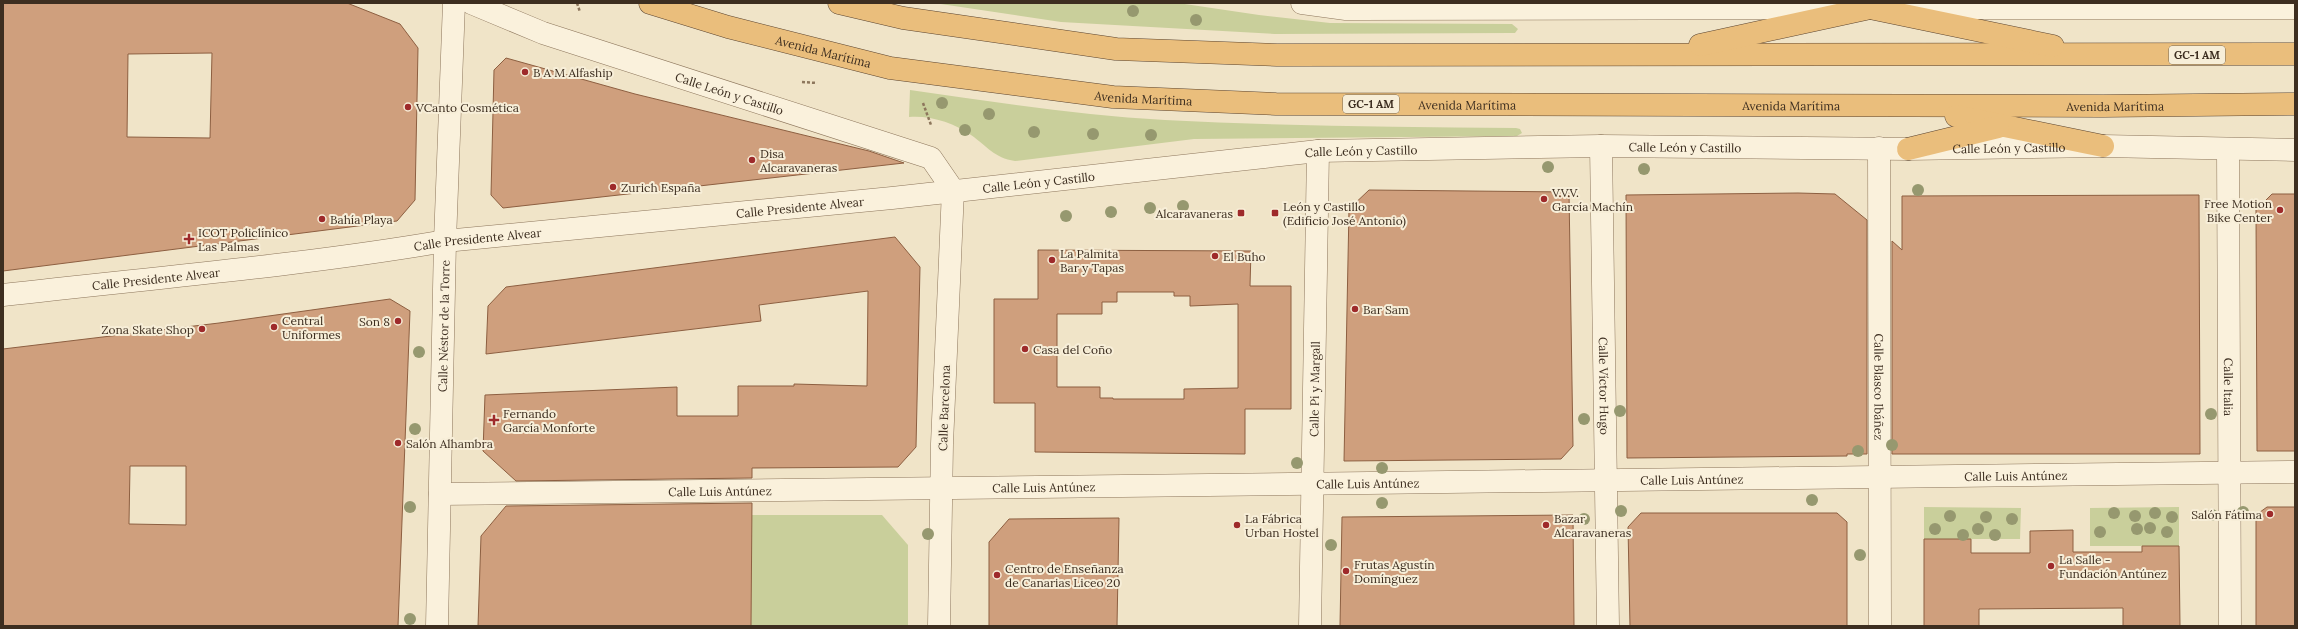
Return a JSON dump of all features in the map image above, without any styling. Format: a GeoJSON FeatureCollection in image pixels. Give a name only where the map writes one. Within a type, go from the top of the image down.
{"type":"FeatureCollection","features":[{"type":"Feature","properties":{"kind":"highway","name":"Avenida Marítima"},"geometry":{"type":"LineString","coordinates":[[650,3],[728,27],[890,68],[1113,97],[1276,104],[1908,106],[2295,104]]}},
{"type":"Feature","properties":{"kind":"highway","name":"GC-1 AM"},"geometry":{"type":"LineString","coordinates":[[840,3],[903,18],[1116,49],[1277,55],[2295,54]]}},
{"type":"Feature","properties":{"kind":"highway"},"geometry":{"type":"LineString","coordinates":[[1658,54],[1870,8],[2100,55]]}},
{"type":"Feature","properties":{"kind":"highway"},"geometry":{"type":"LineString","coordinates":[[1908,106],[2103,146]]}},
{"type":"Feature","properties":{"kind":"highway"},"geometry":{"type":"LineString","coordinates":[[1908,149],[2005,126],[2103,106]]}},
{"type":"Feature","properties":{"kind":"street","name":"Calle Néstor de la Torre"},"geometry":{"type":"LineString","coordinates":[[437,626],[446,241],[454,3]]}},
{"type":"Feature","properties":{"kind":"street","name":"Calle León y Castillo"},"geometry":{"type":"LineString","coordinates":[[471,3],[543,33],[931,158],[953,190],[1318,151],[1601,146],[1908,149],[2103,146],[2295,150]]}},
{"type":"Feature","properties":{"kind":"street"},"geometry":{"type":"LineString","coordinates":[[1302,3],[1346,9],[2295,8]]}},
{"type":"Feature","properties":{"kind":"street","name":"Calle Víctor Hugo"},"geometry":{"type":"LineString","coordinates":[[1601,146],[1608,626]]}},
{"type":"Feature","properties":{"kind":"street","name":"Calle Blasco Ibáñez"},"geometry":{"type":"LineString","coordinates":[[1879,148],[1880,626]]}},
{"type":"Feature","properties":{"kind":"street","name":"Calle Italia"},"geometry":{"type":"LineString","coordinates":[[2228,149],[2230,626]]}},
{"type":"Feature","properties":{"kind":"street","name":"Calle Pi y Margall"},"geometry":{"type":"LineString","coordinates":[[1310,626],[1318,151]]}},
{"type":"Feature","properties":{"kind":"street","name":"Calle Presidente Alvear"},"geometry":{"type":"LineString","coordinates":[[3,295],[244,268],[446,241],[892,198],[953,190]]}},
{"type":"Feature","properties":{"kind":"street","name":"Calle Barcelona"},"geometry":{"type":"LineString","coordinates":[[939,626],[941,488],[953,190]]}},
{"type":"Feature","properties":{"kind":"street","name":"Calle Luis Antúnez"},"geometry":{"type":"LineString","coordinates":[[440,494],[2295,472]]}},
{"type":"Feature","properties":{"kind":"green space"},"geometry":{"type":"Polygon","coordinates":[[[934,3],[1178,3],[1259,15],[1330,23],[1512,24],[1518,29],[1515,33],[1275,34],[1061,22],[934,3]]]}},
{"type":"Feature","properties":{"kind":"green space"},"geometry":{"type":"Polygon","coordinates":[[[910,90],[1037,108],[1133,118],[1297,125],[1516,128],[1520,129],[1522,133],[1517,136],[1194,139],[1015,161],[996,154],[965,131],[950,124],[925,117],[909,117],[910,90]]]}},
{"type":"Feature","properties":{"kind":"green space"},"geometry":{"type":"Polygon","coordinates":[[[1924,507],[2021,508],[2020,539],[1924,539],[1924,507]]]}},
{"type":"Feature","properties":{"kind":"green space"},"geometry":{"type":"Polygon","coordinates":[[[2179,507],[2179,546],[2090,546],[2090,508],[2179,507]]]}},
{"type":"Feature","properties":{"kind":"green space"},"geometry":{"type":"Polygon","coordinates":[[[752,515],[882,515],[908,545],[908,626],[751,626],[752,515]]]}},
{"type":"Feature","properties":{"kind":"building"},"geometry":{"type":"Polygon","coordinates":[[[3,3],[347,3],[400,24],[418,48],[415,200],[397,221],[3,271],[3,3]],[[212,53],[128,54],[127,137],[210,138],[212,53]]]}},
{"type":"Feature","properties":{"kind":"building"},"geometry":{"type":"Polygon","coordinates":[[[506,58],[635,94],[869,151],[904,163],[503,208],[491,195],[494,70],[506,58]]]}},
{"type":"Feature","properties":{"kind":"building"},"geometry":{"type":"Polygon","coordinates":[[[1369,190],[1569,192],[1573,446],[1561,459],[1344,461],[1349,209],[1369,190]]]}},
{"type":"Feature","properties":{"kind":"building"},"geometry":{"type":"Polygon","coordinates":[[[1835,194],[1867,220],[1867,454],[1847,454],[1847,456],[1627,458],[1626,195],[1835,194]]]}},
{"type":"Feature","properties":{"kind":"building"},"geometry":{"type":"Polygon","coordinates":[[[2272,194],[2295,194],[2295,451],[2257,451],[2256,210],[2272,194]]]}},
{"type":"Feature","properties":{"kind":"building"},"geometry":{"type":"Polygon","coordinates":[[[2199,195],[2200,454],[1892,454],[1892,241],[1902,250],[1902,196],[2199,195]]]}},
{"type":"Feature","properties":{"kind":"building"},"geometry":{"type":"Polygon","coordinates":[[[895,237],[920,267],[916,447],[898,467],[752,468],[752,478],[516,481],[483,451],[485,395],[677,387],[677,416],[738,416],[738,386],[794,386],[794,384],[867,386],[868,291],[759,305],[761,321],[486,354],[488,306],[506,287],[895,237]]]}},
{"type":"Feature","properties":{"kind":"building","name":"Casa del Coño"},"geometry":{"type":"Polygon","coordinates":[[[1038,250],[1251,251],[1250,286],[1291,286],[1291,409],[1245,409],[1245,454],[1035,452],[1035,403],[994,403],[994,299],[1038,299],[1038,250]],[[1117,292],[1117,302],[1102,302],[1102,314],[1057,314],[1057,387],[1100,387],[1100,398],[1113,399],[1184,399],[1184,389],[1238,388],[1238,304],[1190,306],[1190,296],[1174,296],[1174,292],[1117,292]]]}},
{"type":"Feature","properties":{"kind":"building"},"geometry":{"type":"Polygon","coordinates":[[[390,299],[410,311],[398,626],[3,626],[3,349],[219,323],[390,299]],[[130,466],[129,524],[186,525],[186,466],[130,466]]]}},
{"type":"Feature","properties":{"kind":"building"},"geometry":{"type":"Polygon","coordinates":[[[752,503],[751,626],[478,626],[481,536],[506,506],[752,503]]]}},
{"type":"Feature","properties":{"kind":"building"},"geometry":{"type":"Polygon","coordinates":[[[2267,507],[2295,507],[2295,626],[2256,626],[2256,515],[2267,507]]]}},
{"type":"Feature","properties":{"kind":"building"},"geometry":{"type":"Polygon","coordinates":[[[1641,513],[1837,513],[1847,522],[1847,626],[1630,626],[1628,527],[1641,513]]]}},
{"type":"Feature","properties":{"kind":"building"},"geometry":{"type":"Polygon","coordinates":[[[1573,515],[1574,626],[1340,626],[1342,517],[1573,515]]]}},
{"type":"Feature","properties":{"kind":"building"},"geometry":{"type":"Polygon","coordinates":[[[1119,518],[1117,626],[989,626],[989,542],[1009,519],[1119,518]]]}},
{"type":"Feature","properties":{"kind":"building"},"geometry":{"type":"Polygon","coordinates":[[[2073,530],[2073,552],[2142,552],[2142,546],[2179,546],[2180,626],[2123,626],[2123,608],[1979,609],[1979,626],[1924,626],[1924,539],[1971,539],[1971,553],[2030,553],[2030,531],[2073,530]]]}},
{"type":"Feature","properties":{"kind":"place","name":"B A M Alfaship"},"geometry":{"type":"Point","coordinates":[525,72]}},
{"type":"Feature","properties":{"kind":"place","name":"VCanto Cosmética"},"geometry":{"type":"Point","coordinates":[408,107]}},
{"type":"Feature","properties":{"kind":"place","name":"Disa Alcaravaneras"},"geometry":{"type":"Point","coordinates":[752,160]}},
{"type":"Feature","properties":{"kind":"place","name":"Zurich España"},"geometry":{"type":"Point","coordinates":[613,187]}},
{"type":"Feature","properties":{"kind":"place","name":"V.V.V. García Machín"},"geometry":{"type":"Point","coordinates":[1544,199]}},
{"type":"Feature","properties":{"kind":"place","name":"Free Motion Bike Center"},"geometry":{"type":"Point","coordinates":[2280,210]}},
{"type":"Feature","properties":{"kind":"place","name":"Alcaravaneras"},"geometry":{"type":"Point","coordinates":[1241,213]}},
{"type":"Feature","properties":{"kind":"place","name":"León y Castillo (Edificio José Antonio)"},"geometry":{"type":"Point","coordinates":[1275,213]}},
{"type":"Feature","properties":{"kind":"place","name":"Bahía Playa"},"geometry":{"type":"Point","coordinates":[322,219]}},
{"type":"Feature","properties":{"kind":"place","name":"ICOT Policlínico Las Palmas"},"geometry":{"type":"Point","coordinates":[189,239]}},
{"type":"Feature","properties":{"kind":"place","name":"El Buho"},"geometry":{"type":"Point","coordinates":[1215,256]}},
{"type":"Feature","properties":{"kind":"place","name":"La Palmita Bar y Tapas"},"geometry":{"type":"Point","coordinates":[1052,260]}},
{"type":"Feature","properties":{"kind":"place","name":"Bar Sam"},"geometry":{"type":"Point","coordinates":[1355,309]}},
{"type":"Feature","properties":{"kind":"place","name":"Son 8"},"geometry":{"type":"Point","coordinates":[398,321]}},
{"type":"Feature","properties":{"kind":"place","name":"Central Uniformes"},"geometry":{"type":"Point","coordinates":[274,327]}},
{"type":"Feature","properties":{"kind":"place","name":"Zona Skate Shop"},"geometry":{"type":"Point","coordinates":[202,329]}},
{"type":"Feature","properties":{"kind":"place","name":"Casa del Coño"},"geometry":{"type":"Point","coordinates":[1025,349]}},
{"type":"Feature","properties":{"kind":"place","name":"Fernando García Monforte"},"geometry":{"type":"Point","coordinates":[494,420]}},
{"type":"Feature","properties":{"kind":"place","name":"Salón Alhambra"},"geometry":{"type":"Point","coordinates":[398,443]}},
{"type":"Feature","properties":{"kind":"place","name":"Salón Fátima"},"geometry":{"type":"Point","coordinates":[2270,514]}},
{"type":"Feature","properties":{"kind":"place","name":"La Fábrica Urban Hostel"},"geometry":{"type":"Point","coordinates":[1237,525]}},
{"type":"Feature","properties":{"kind":"place","name":"Bazar Alcaravaneras"},"geometry":{"type":"Point","coordinates":[1546,525]}},
{"type":"Feature","properties":{"kind":"place","name":"La Salle - Fundación Antúnez"},"geometry":{"type":"Point","coordinates":[2051,566]}},
{"type":"Feature","properties":{"kind":"place","name":"Frutas Agustín Domínguez"},"geometry":{"type":"Point","coordinates":[1346,571]}},
{"type":"Feature","properties":{"kind":"place","name":"Centro de Enseñanza de Canarias Liceo 20"},"geometry":{"type":"Point","coordinates":[997,575]}}]}
